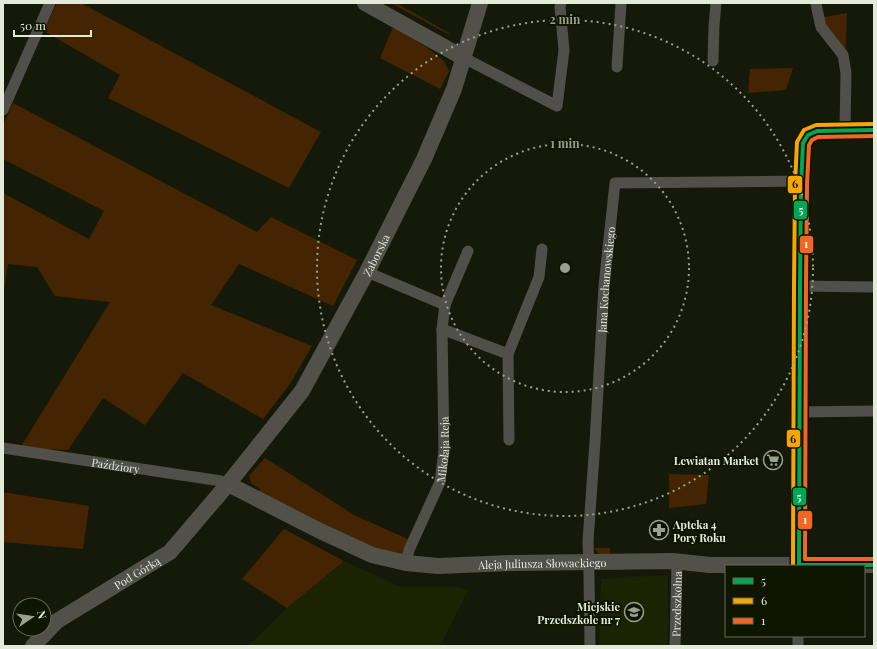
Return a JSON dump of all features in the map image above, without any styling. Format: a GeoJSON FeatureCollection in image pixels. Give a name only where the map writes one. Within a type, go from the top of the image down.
{"type":"FeatureCollection","features":[{"type":"Feature","properties":{"kind":"street"},"geometry":{"type":"LineString","coordinates":[[3,110],[50,3]]}},
{"type":"Feature","properties":{"kind":"street"},"geometry":{"type":"LineString","coordinates":[[366,3],[464,58],[557,106],[564,50],[560,7],[561,3]]}},
{"type":"Feature","properties":{"kind":"street","name":"Zaborska"},"geometry":{"type":"LineString","coordinates":[[228,484],[302,391],[367,272],[424,159],[454,89],[480,3]]}},
{"type":"Feature","properties":{"kind":"street"},"geometry":{"type":"LineString","coordinates":[[617,67],[621,3]]}},
{"type":"Feature","properties":{"kind":"street"},"geometry":{"type":"LineString","coordinates":[[713,61],[716,3]]}},
{"type":"Feature","properties":{"kind":"street"},"geometry":{"type":"LineString","coordinates":[[816,3],[821,27],[842,55],[845,66],[845,130]]}},
{"type":"Feature","properties":{"kind":"street"},"geometry":{"type":"LineString","coordinates":[[799,565],[800,286],[803,142],[808,135],[817,131],[874,130]]}},
{"type":"Feature","properties":{"kind":"street","name":"Jana Kochanowskiego"},"geometry":{"type":"LineString","coordinates":[[588,563],[588,541],[596,434],[604,286],[615,183],[801,181]]}},
{"type":"Feature","properties":{"kind":"street"},"geometry":{"type":"LineString","coordinates":[[509,440],[508,354],[539,277],[542,249]]}},
{"type":"Feature","properties":{"kind":"street","name":"Mikołaja Reja"},"geometry":{"type":"LineString","coordinates":[[406,563],[409,550],[440,482],[444,451],[442,329],[445,305],[468,251]]}},
{"type":"Feature","properties":{"kind":"street"},"geometry":{"type":"LineString","coordinates":[[367,272],[445,305]]}},
{"type":"Feature","properties":{"kind":"street"},"geometry":{"type":"LineString","coordinates":[[800,286],[874,287]]}},
{"type":"Feature","properties":{"kind":"street"},"geometry":{"type":"LineString","coordinates":[[442,329],[508,354]]}},
{"type":"Feature","properties":{"kind":"street"},"geometry":{"type":"LineString","coordinates":[[800,412],[874,411]]}},
{"type":"Feature","properties":{"kind":"street","name":"Paździory"},"geometry":{"type":"LineString","coordinates":[[3,448],[221,481],[228,484]]}},
{"type":"Feature","properties":{"kind":"street","name":"Aleja Juliusza Słowackiego"},"geometry":{"type":"LineString","coordinates":[[228,484],[318,530],[372,555],[406,563],[438,566],[512,563],[677,562],[710,565],[874,565]]}},
{"type":"Feature","properties":{"kind":"street","name":"Pod Górką"},"geometry":{"type":"LineString","coordinates":[[33,646],[57,621],[170,552],[228,484]]}},
{"type":"Feature","properties":{"kind":"street","name":"Przedszkolna"},"geometry":{"type":"LineString","coordinates":[[675,646],[677,562]]}},
{"type":"Feature","properties":{"kind":"street"},"geometry":{"type":"LineString","coordinates":[[588,563],[590,646]]}},
{"type":"Feature","properties":{"kind":"shaded area"},"geometry":{"type":"Polygon","coordinates":[[[57,3],[81,3],[321,132],[289,188],[108,98],[120,75],[44,31],[57,3]]]}},
{"type":"Feature","properties":{"kind":"shaded area"},"geometry":{"type":"Polygon","coordinates":[[[391,3],[396,3],[451,34],[446,33],[391,3]]]}},
{"type":"Feature","properties":{"kind":"shaded area"},"geometry":{"type":"Polygon","coordinates":[[[847,13],[845,66],[819,18],[847,13]]]}},
{"type":"Feature","properties":{"kind":"shaded area"},"geometry":{"type":"Polygon","coordinates":[[[393,27],[428,48],[445,62],[449,71],[440,89],[380,58],[393,27]]]}},
{"type":"Feature","properties":{"kind":"shaded area"},"geometry":{"type":"Polygon","coordinates":[[[793,68],[786,90],[748,93],[750,69],[793,68]]]}},
{"type":"Feature","properties":{"kind":"shaded area"},"geometry":{"type":"Polygon","coordinates":[[[13,103],[257,232],[271,217],[357,260],[333,306],[239,264],[211,305],[312,346],[290,384],[263,419],[183,373],[145,425],[103,398],[68,450],[20,448],[110,302],[55,296],[37,267],[8,264],[3,290],[3,193],[89,239],[104,211],[3,159],[3,125],[13,103]]]}},
{"type":"Feature","properties":{"kind":"shaded area"},"geometry":{"type":"Polygon","coordinates":[[[265,458],[354,515],[410,540],[404,559],[373,551],[259,494],[260,489],[251,483],[249,475],[265,458]]]}},
{"type":"Feature","properties":{"kind":"shaded area"},"geometry":{"type":"Polygon","coordinates":[[[669,474],[709,475],[706,504],[669,508],[669,474]]]}},
{"type":"Feature","properties":{"kind":"shaded area"},"geometry":{"type":"Polygon","coordinates":[[[3,492],[89,506],[83,549],[3,542],[3,492]]]}},
{"type":"Feature","properties":{"kind":"shaded area"},"geometry":{"type":"Polygon","coordinates":[[[284,529],[344,561],[287,608],[242,579],[284,529]]]}},
{"type":"Feature","properties":{"kind":"shaded area"},"geometry":{"type":"Polygon","coordinates":[[[594,548],[610,548],[610,555],[603,555],[594,548]]]}},
{"type":"Feature","properties":{"kind":"shaded area"},"geometry":{"type":"Polygon","coordinates":[[[344,561],[401,587],[459,587],[468,591],[440,646],[248,646],[287,608],[344,561]]]}},
{"type":"Feature","properties":{"kind":"shaded area","name":"Miejskie Przedszkole nr 7"},"geometry":{"type":"Polygon","coordinates":[[[668,575],[668,646],[599,646],[601,579],[668,575]]]}},
{"type":"Feature","properties":{"kind":"transit line","name":"6"},"geometry":{"type":"LineString","coordinates":[[793,565],[794,286],[797,142],[804,130],[816,125],[874,124]]}},
{"type":"Feature","properties":{"kind":"transit line","name":"5"},"geometry":{"type":"LineString","coordinates":[[874,130],[817,131],[808,135],[803,143],[800,286],[799,565],[874,565]]}},
{"type":"Feature","properties":{"kind":"transit line","name":"1"},"geometry":{"type":"LineString","coordinates":[[874,136],[818,137],[812,140],[809,145],[806,286],[805,559],[874,559]]}},
{"type":"Feature","properties":{"kind":"place","name":"Lewiatan Market"},"geometry":{"type":"Point","coordinates":[773,460]}},
{"type":"Feature","properties":{"kind":"place","name":"Apteka 4 Pory Roku"},"geometry":{"type":"Point","coordinates":[659,530]}},
{"type":"Feature","properties":{"kind":"place","name":"Miejskie Przedszkole nr 7"},"geometry":{"type":"Point","coordinates":[634,612]}}]}
